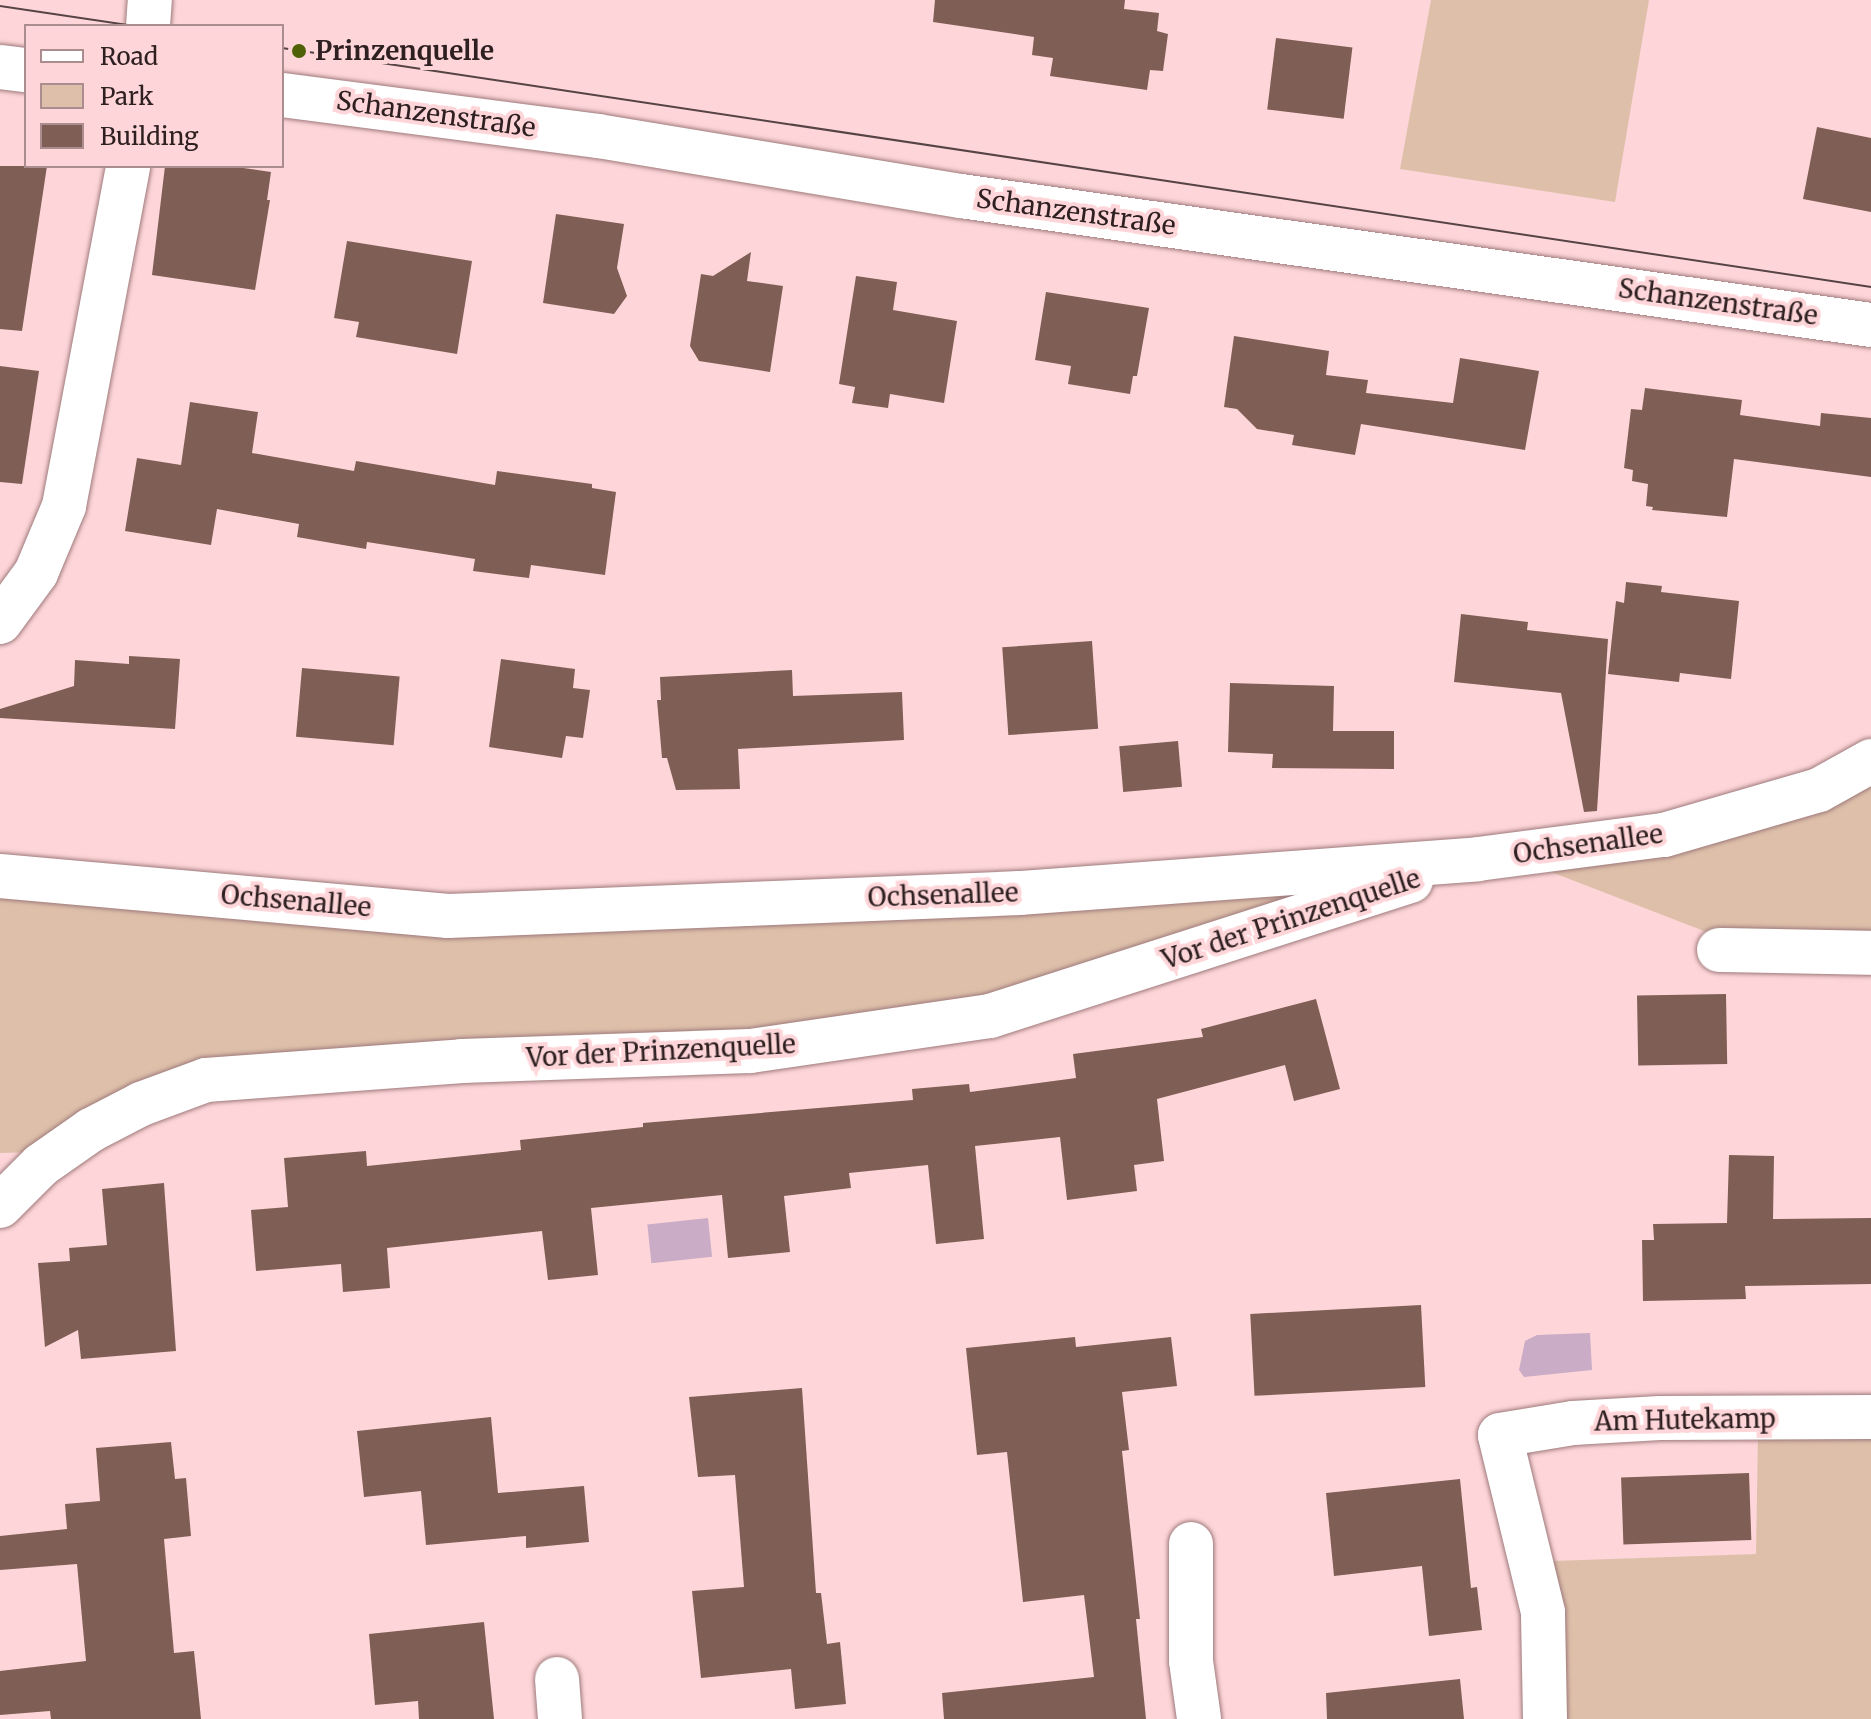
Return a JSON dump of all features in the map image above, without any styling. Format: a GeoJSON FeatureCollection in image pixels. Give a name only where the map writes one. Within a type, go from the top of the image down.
{"type":"FeatureCollection","features":[{"type":"Feature","properties":{"kind":"street"},"geometry":{"type":"LineString","coordinates":[[148,24],[150,0]]}},
{"type":"Feature","properties":{"kind":"street"},"geometry":{"type":"LineString","coordinates":[[0,67],[24,70]]}},
{"type":"Feature","properties":{"kind":"street","name":"Schanzenstraße"},"geometry":{"type":"LineString","coordinates":[[284,95],[598,136],[983,199],[1871,325]]}},
{"type":"Feature","properties":{"kind":"street"},"geometry":{"type":"LineString","coordinates":[[0,622],[36,573],[64,506],[128,168]]}},
{"type":"Feature","properties":{"kind":"street","name":"Ochsenallee"},"geometry":{"type":"LineString","coordinates":[[0,876],[448,916],[1020,893],[1478,859],[1664,835],[1819,790],[1871,761]]}},
{"type":"Feature","properties":{"kind":"street","name":"Vor der Prinzenquelle"},"geometry":{"type":"LineString","coordinates":[[0,1206],[41,1165],[91,1130],[141,1104],[206,1080],[462,1061],[750,1051],[990,1016],[1478,859]]}},
{"type":"Feature","properties":{"kind":"street"},"geometry":{"type":"LineString","coordinates":[[1719,950],[1871,953]]}},
{"type":"Feature","properties":{"kind":"street","name":"Am Hutekamp"},"geometry":{"type":"LineString","coordinates":[[1545,1719],[1543,1612],[1500,1435],[1573,1423],[1660,1418],[1871,1417]]}},
{"type":"Feature","properties":{"kind":"street"},"geometry":{"type":"LineString","coordinates":[[1191,1544],[1191,1661],[1199,1719]]}},
{"type":"Feature","properties":{"kind":"green space"},"geometry":{"type":"Polygon","coordinates":[[[1431,0],[1649,0],[1615,202],[1400,169],[1431,0]]]}},
{"type":"Feature","properties":{"kind":"green space"},"geometry":{"type":"Polygon","coordinates":[[[1871,776],[1871,944],[1722,938],[1546,870],[1871,776]]]}},
{"type":"Feature","properties":{"kind":"green space"},"geometry":{"type":"Polygon","coordinates":[[[1380,878],[986,999],[752,1037],[324,1057],[37,1152],[0,1153],[0,884],[443,928],[1380,878]]]}},
{"type":"Feature","properties":{"kind":"green space"},"geometry":{"type":"Polygon","coordinates":[[[1758,1433],[1871,1436],[1871,1719],[1557,1719],[1553,1561],[1756,1554],[1758,1433]]]}},
{"type":"Feature","properties":{"kind":"shaded area"},"geometry":{"type":"Polygon","coordinates":[[[708,1218],[712,1257],[651,1263],[647,1224],[708,1218]]]}},
{"type":"Feature","properties":{"kind":"shaded area"},"geometry":{"type":"Polygon","coordinates":[[[1590,1333],[1592,1370],[1524,1377],[1519,1370],[1525,1341],[1537,1335],[1590,1333]]]}},
{"type":"Feature","properties":{"kind":"building"},"geometry":{"type":"Polygon","coordinates":[[[935,0],[1125,0],[1124,9],[1159,13],[1157,31],[1168,34],[1163,71],[1150,70],[1147,90],[1050,76],[1053,58],[1032,55],[1034,37],[933,22],[935,0]]]}},
{"type":"Feature","properties":{"kind":"building"},"geometry":{"type":"Polygon","coordinates":[[[1276,38],[1352,47],[1344,119],[1267,109],[1276,38]]]}},
{"type":"Feature","properties":{"kind":"building"},"geometry":{"type":"Polygon","coordinates":[[[1817,127],[1871,138],[1871,212],[1803,199],[1817,127]]]}},
{"type":"Feature","properties":{"kind":"building"},"geometry":{"type":"Polygon","coordinates":[[[0,166],[47,168],[22,331],[0,329],[0,166]]]}},
{"type":"Feature","properties":{"kind":"building"},"geometry":{"type":"Polygon","coordinates":[[[165,168],[243,168],[271,172],[267,200],[270,200],[255,290],[152,275],[165,168]]]}},
{"type":"Feature","properties":{"kind":"building"},"geometry":{"type":"Polygon","coordinates":[[[556,214],[624,224],[617,268],[627,296],[614,314],[543,303],[556,214]]]}},
{"type":"Feature","properties":{"kind":"building"},"geometry":{"type":"Polygon","coordinates":[[[347,241],[472,261],[457,354],[356,337],[359,322],[334,318],[347,241]]]}},
{"type":"Feature","properties":{"kind":"building"},"geometry":{"type":"Polygon","coordinates":[[[751,252],[747,281],[783,286],[770,372],[699,361],[690,346],[701,274],[713,276],[751,252]]]}},
{"type":"Feature","properties":{"kind":"building"},"geometry":{"type":"Polygon","coordinates":[[[856,276],[897,282],[893,310],[957,321],[944,403],[890,394],[888,408],[852,403],[855,387],[839,384],[856,276]]]}},
{"type":"Feature","properties":{"kind":"building"},"geometry":{"type":"Polygon","coordinates":[[[1046,292],[1149,308],[1137,376],[1133,376],[1130,394],[1068,384],[1071,366],[1035,360],[1046,292]]]}},
{"type":"Feature","properties":{"kind":"building"},"geometry":{"type":"Polygon","coordinates":[[[1234,336],[1329,351],[1326,375],[1368,380],[1366,393],[1453,403],[1460,358],[1539,371],[1525,450],[1361,424],[1355,455],[1292,445],[1294,435],[1257,429],[1237,409],[1224,407],[1234,336]]]}},
{"type":"Feature","properties":{"kind":"building"},"geometry":{"type":"Polygon","coordinates":[[[0,366],[39,371],[22,484],[0,482],[0,366]]]}},
{"type":"Feature","properties":{"kind":"building"},"geometry":{"type":"Polygon","coordinates":[[[1645,388],[1742,400],[1740,415],[1820,426],[1821,413],[1871,418],[1871,477],[1734,459],[1727,517],[1652,510],[1653,507],[1646,506],[1648,484],[1632,481],[1633,470],[1624,468],[1631,409],[1642,410],[1645,388]]]}},
{"type":"Feature","properties":{"kind":"building"},"geometry":{"type":"Polygon","coordinates":[[[190,402],[258,412],[252,453],[354,471],[356,461],[495,485],[497,471],[592,484],[592,488],[616,492],[605,575],[531,565],[529,578],[473,571],[475,559],[367,542],[366,549],[297,537],[299,524],[217,509],[211,545],[125,531],[137,458],[181,465],[190,402]]]}},
{"type":"Feature","properties":{"kind":"building"},"geometry":{"type":"Polygon","coordinates":[[[1626,582],[1662,586],[1661,592],[1739,601],[1731,679],[1680,673],[1679,682],[1608,674],[1616,601],[1624,603],[1626,582]]]}},
{"type":"Feature","properties":{"kind":"building"},"geometry":{"type":"Polygon","coordinates":[[[1461,614],[1528,622],[1527,630],[1608,639],[1597,811],[1584,812],[1561,693],[1454,682],[1461,614]]]}},
{"type":"Feature","properties":{"kind":"building"},"geometry":{"type":"Polygon","coordinates":[[[1092,641],[1098,729],[1008,735],[1002,647],[1092,641]]]}},
{"type":"Feature","properties":{"kind":"building"},"geometry":{"type":"Polygon","coordinates":[[[129,656],[180,659],[175,729],[0,718],[0,709],[74,686],[75,660],[129,664],[129,656]]]}},
{"type":"Feature","properties":{"kind":"building"},"geometry":{"type":"Polygon","coordinates":[[[501,659],[575,669],[573,688],[590,690],[583,738],[566,736],[562,758],[489,747],[501,659]]]}},
{"type":"Feature","properties":{"kind":"building"},"geometry":{"type":"Polygon","coordinates":[[[302,668],[400,677],[394,745],[296,737],[302,668]]]}},
{"type":"Feature","properties":{"kind":"building"},"geometry":{"type":"Polygon","coordinates":[[[792,670],[793,696],[902,692],[904,740],[738,749],[740,789],[676,790],[667,758],[662,758],[657,700],[661,700],[660,677],[792,670]]]}},
{"type":"Feature","properties":{"kind":"building"},"geometry":{"type":"Polygon","coordinates":[[[1230,683],[1334,686],[1333,731],[1394,731],[1394,769],[1272,768],[1273,754],[1228,752],[1230,683]]]}},
{"type":"Feature","properties":{"kind":"building"},"geometry":{"type":"Polygon","coordinates":[[[1178,741],[1182,787],[1123,792],[1119,746],[1178,741]]]}},
{"type":"Feature","properties":{"kind":"building"},"geometry":{"type":"Polygon","coordinates":[[[1726,994],[1727,1064],[1638,1066],[1637,996],[1726,994]]]}},
{"type":"Feature","properties":{"kind":"building"},"geometry":{"type":"Polygon","coordinates":[[[1316,999],[1340,1089],[1294,1101],[1285,1065],[1157,1099],[1164,1161],[1134,1165],[1137,1191],[1067,1200],[1060,1137],[975,1146],[984,1239],[936,1244],[928,1165],[849,1173],[851,1188],[784,1196],[790,1252],[728,1258],[722,1195],[591,1208],[598,1275],[548,1280],[542,1231],[387,1248],[390,1288],[343,1292],[341,1264],[256,1271],[251,1210],[288,1207],[284,1158],[366,1151],[367,1166],[521,1150],[520,1140],[643,1127],[643,1123],[913,1100],[912,1089],[969,1084],[970,1092],[1076,1078],[1073,1054],[1203,1037],[1201,1029],[1316,999]]]}},
{"type":"Feature","properties":{"kind":"building"},"geometry":{"type":"Polygon","coordinates":[[[1729,1155],[1774,1156],[1773,1219],[1871,1218],[1871,1284],[1745,1286],[1746,1299],[1643,1301],[1642,1240],[1654,1240],[1653,1224],[1727,1223],[1729,1155]]]}},
{"type":"Feature","properties":{"kind":"building"},"geometry":{"type":"Polygon","coordinates":[[[164,1183],[176,1351],[81,1359],[78,1330],[45,1347],[38,1263],[70,1261],[69,1248],[107,1245],[102,1189],[164,1183]]]}},
{"type":"Feature","properties":{"kind":"building"},"geometry":{"type":"Polygon","coordinates":[[[1421,1305],[1425,1387],[1255,1396],[1250,1314],[1421,1305]]]}},
{"type":"Feature","properties":{"kind":"building"},"geometry":{"type":"Polygon","coordinates":[[[1075,1337],[1076,1347],[1171,1337],[1177,1386],[1122,1392],[1129,1450],[1122,1451],[1140,1619],[1136,1619],[1146,1719],[944,1719],[942,1693],[1094,1677],[1084,1595],[1023,1602],[1007,1452],[977,1455],[966,1348],[1075,1337]]]}},
{"type":"Feature","properties":{"kind":"building"},"geometry":{"type":"Polygon","coordinates":[[[802,1388],[816,1593],[821,1593],[827,1644],[840,1642],[846,1704],[795,1709],[791,1669],[701,1678],[692,1591],[744,1587],[735,1475],[698,1477],[689,1397],[802,1388]]]}},
{"type":"Feature","properties":{"kind":"building"},"geometry":{"type":"Polygon","coordinates":[[[491,1417],[498,1493],[584,1486],[589,1542],[526,1548],[526,1536],[426,1545],[421,1491],[364,1497],[357,1431],[491,1417]]]}},
{"type":"Feature","properties":{"kind":"building"},"geometry":{"type":"Polygon","coordinates":[[[171,1442],[175,1479],[186,1478],[191,1536],[164,1539],[174,1653],[194,1651],[201,1719],[51,1719],[50,1711],[0,1715],[0,1671],[86,1661],[77,1564],[0,1570],[0,1536],[67,1529],[65,1504],[100,1501],[96,1448],[171,1442]]]}},
{"type":"Feature","properties":{"kind":"building"},"geometry":{"type":"Polygon","coordinates":[[[1749,1473],[1751,1540],[1623,1544],[1621,1477],[1749,1473]]]}},
{"type":"Feature","properties":{"kind":"building"},"geometry":{"type":"Polygon","coordinates":[[[1460,1479],[1471,1588],[1477,1587],[1482,1630],[1429,1636],[1422,1566],[1334,1576],[1326,1493],[1460,1479]]]}},
{"type":"Feature","properties":{"kind":"building"},"geometry":{"type":"Polygon","coordinates":[[[484,1622],[494,1719],[419,1719],[418,1701],[375,1705],[369,1634],[484,1622]]]}},
{"type":"Feature","properties":{"kind":"building"},"geometry":{"type":"Polygon","coordinates":[[[1460,1679],[1464,1719],[1327,1719],[1326,1693],[1460,1679]]]}},
{"type":"Feature","properties":{"kind":"tram line"},"geometry":{"type":"LineString","coordinates":[[0,6],[121,24]]}},
{"type":"Feature","properties":{"kind":"tram line"},"geometry":{"type":"LineString","coordinates":[[284,48],[1871,287]]}},
{"type":"Feature","properties":{"kind":"place","name":"Prinzenquelle"},"geometry":{"type":"Point","coordinates":[299,51]}}]}
